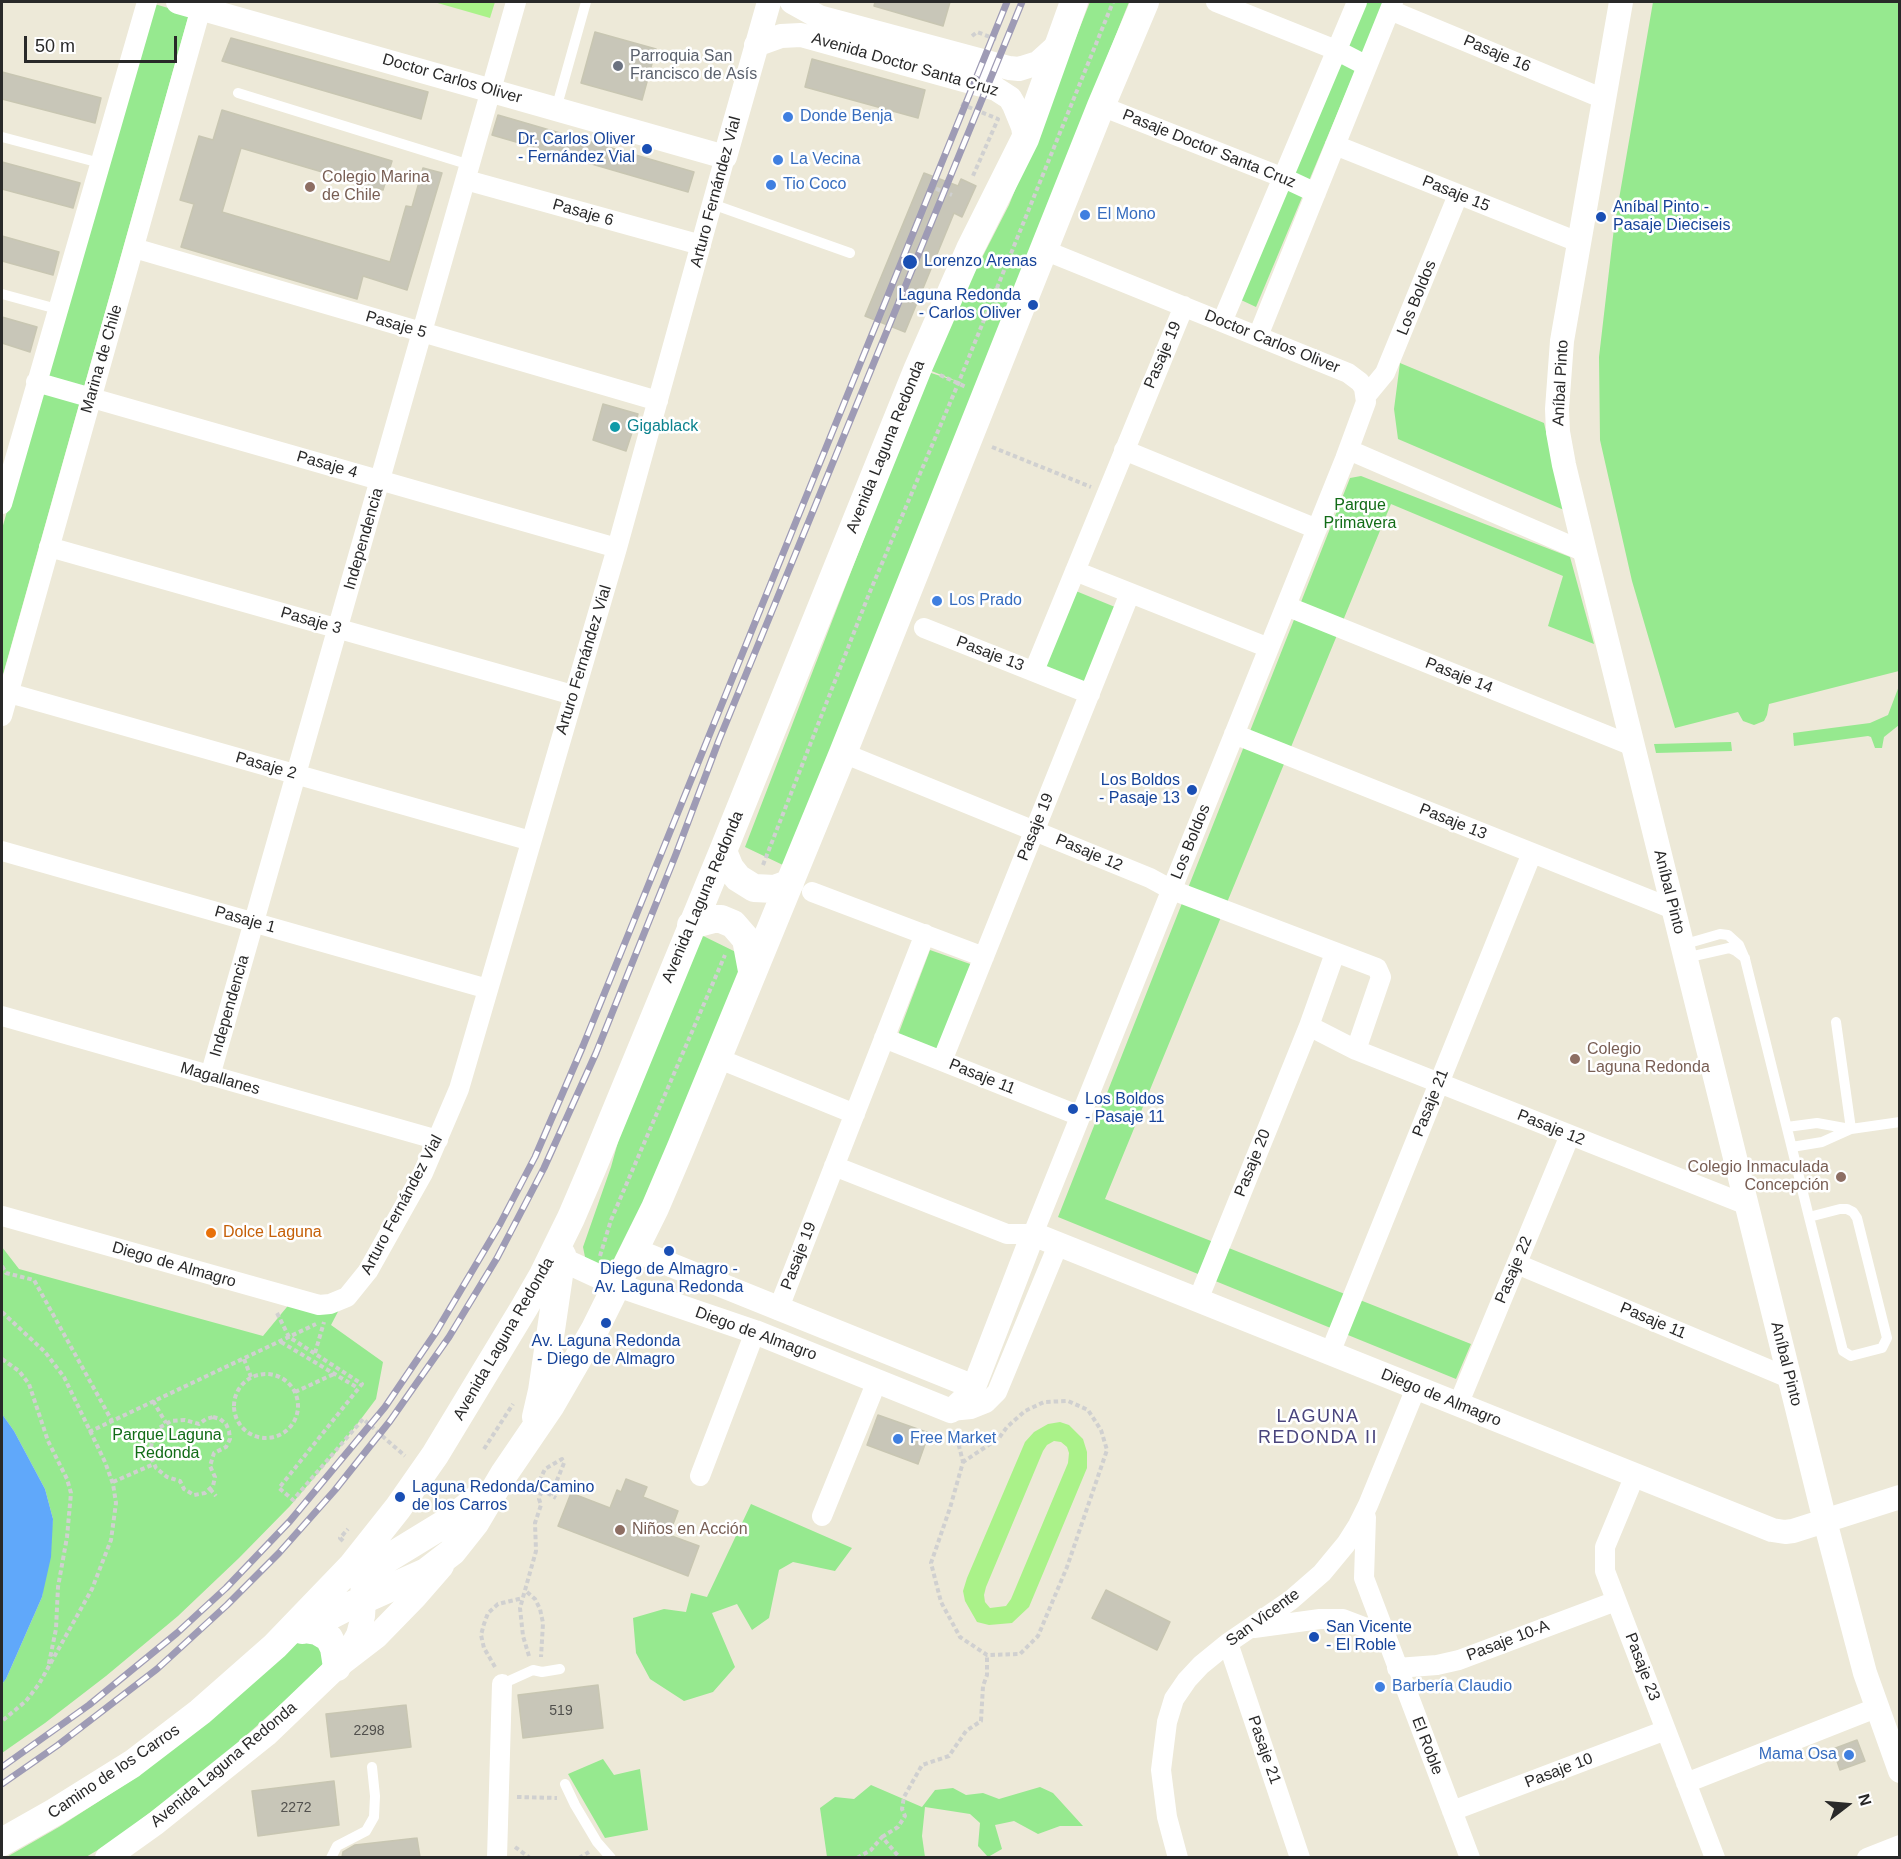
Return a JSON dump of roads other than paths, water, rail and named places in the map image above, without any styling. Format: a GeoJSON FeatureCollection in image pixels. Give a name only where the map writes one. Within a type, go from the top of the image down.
{"type":"FeatureCollection","features":[{"type":"Feature","properties":{"kind":"main road","name":"Avenida Laguna Redonda"},"geometry":{"type":"LineString","coordinates":[[275,1646],[352,1566],[398,1508],[435,1455],[543,1275],[571,1218],[723,851],[918,368],[970,249],[1025,139],[1074,2]]}},
{"type":"Feature","properties":{"kind":"main road","name":"Avenida Laguna Redonda"},"geometry":{"type":"LineString","coordinates":[[275,1646],[304,1629],[426,1572],[453,1552],[475,1522],[583,1352],[606,1280],[634,1250],[668,1178],[752,971],[801,887],[843,753],[1101,106],[1145,2]]}},
{"type":"Feature","properties":{"kind":"main road"},"geometry":{"type":"LineString","coordinates":[[723,851],[730,868],[738,878],[754,888],[801,887]]}},
{"type":"Feature","properties":{"kind":"main road"},"geometry":{"type":"LineString","coordinates":[[691,925],[708,919],[721,919],[737,927],[746,939],[752,971]]}},
{"type":"Feature","properties":{"kind":"main road"},"geometry":{"type":"LineString","coordinates":[[531,1434],[542,1391],[561,1259],[571,1218]]}},
{"type":"Feature","properties":{"kind":"main road"},"geometry":{"type":"LineString","coordinates":[[364,1600],[363,1587],[377,1565],[456,1516],[504,1474]]}},
{"type":"Feature","properties":{"kind":"main road"},"geometry":{"type":"LineString","coordinates":[[304,1629],[317,1631],[329,1638],[334,1648],[337,1667]]}},
{"type":"Feature","properties":{"kind":"main road","name":"Camino de los Carros"},"geometry":{"type":"LineString","coordinates":[[2,1842],[64,1807],[140,1758],[200,1712],[275,1646]]}},
{"type":"Feature","properties":{"kind":"street"},"geometry":{"type":"LineString","coordinates":[[2,504],[147,2]]}},
{"type":"Feature","properties":{"kind":"street","name":"Doctor Carlos Oliver"},"geometry":{"type":"LineString","coordinates":[[178,2],[202,5],[491,91],[725,157]]}},
{"type":"Feature","properties":{"kind":"street","name":"Independencia"},"geometry":{"type":"LineString","coordinates":[[210,1076],[516,2]]}},
{"type":"Feature","properties":{"kind":"street","name":"Arturo Fernández Vial"},"geometry":{"type":"LineString","coordinates":[[346,1297],[368,1270],[423,1173],[459,1089],[617,548],[769,2]]}},
{"type":"Feature","properties":{"kind":"street","name":"Avenida Doctor Santa Cruz"},"geometry":{"type":"LineString","coordinates":[[792,2],[819,17],[1009,68],[1019,69],[1038,63],[1059,45]]}},
{"type":"Feature","properties":{"kind":"street"},"geometry":{"type":"LineString","coordinates":[[1216,2],[1336,50],[1367,66]]}},
{"type":"Feature","properties":{"kind":"street"},"geometry":{"type":"LineString","coordinates":[[1222,322],[1357,2]]}},
{"type":"Feature","properties":{"kind":"street","name":"Aníbal Pinto"},"geometry":{"type":"LineString","coordinates":[[1621,2],[1562,341],[1557,409],[1558,432],[1585,552],[1825,1521],[1876,1708],[1899,1771]]}},
{"type":"Feature","properties":{"kind":"street","name":"Marina de Chile"},"geometry":{"type":"LineString","coordinates":[[2,716],[5,691],[49,547],[202,5]]}},
{"type":"Feature","properties":{"kind":"street"},"geometry":{"type":"LineString","coordinates":[[1258,336],[1391,6]]}},
{"type":"Feature","properties":{"kind":"street","name":"Pasaje 16"},"geometry":{"type":"LineString","coordinates":[[1391,6],[1604,99]]}},
{"type":"Feature","properties":{"kind":"street","name":"Avenida Doctor Santa Cruz"},"geometry":{"type":"LineString","coordinates":[[756,45],[781,36],[801,35],[996,89],[1010,98],[1023,127],[1025,139]]}},
{"type":"Feature","properties":{"kind":"street","name":"Pasaje Doctor Santa Cruz"},"geometry":{"type":"LineString","coordinates":[[1101,106],[1284,178],[1316,193]]}},
{"type":"Feature","properties":{"kind":"street","name":"Pasaje 15"},"geometry":{"type":"LineString","coordinates":[[1335,145],[1578,242]]}},
{"type":"Feature","properties":{"kind":"street","name":"Pasaje 6"},"geometry":{"type":"LineString","coordinates":[[468,172],[701,245]]}},
{"type":"Feature","properties":{"kind":"street","name":"Los Boldos"},"geometry":{"type":"LineString","coordinates":[[1366,396],[1385,373],[1458,195]]}},
{"type":"Feature","properties":{"kind":"street","name":"Pasaje 5"},"geometry":{"type":"LineString","coordinates":[[134,248],[658,400]]}},
{"type":"Feature","properties":{"kind":"street","name":"Doctor Carlos Oliver"},"geometry":{"type":"LineString","coordinates":[[1044,250],[1355,376],[1366,396]]}},
{"type":"Feature","properties":{"kind":"street","name":"Pasaje 19"},"geometry":{"type":"LineString","coordinates":[[1034,671],[1184,306]]}},
{"type":"Feature","properties":{"kind":"street","name":"Pasaje 4"},"geometry":{"type":"LineString","coordinates":[[36,382],[617,548]]}},
{"type":"Feature","properties":{"kind":"street"},"geometry":{"type":"LineString","coordinates":[[1366,396],[1349,450],[1585,552]]}},
{"type":"Feature","properties":{"kind":"street"},"geometry":{"type":"LineString","coordinates":[[1124,450],[1317,529]]}},
{"type":"Feature","properties":{"kind":"street","name":"Los Boldos"},"geometry":{"type":"LineString","coordinates":[[1033,1234],[1349,450]]}},
{"type":"Feature","properties":{"kind":"street","name":"Pasaje 3"},"geometry":{"type":"LineString","coordinates":[[49,547],[573,695]]}},
{"type":"Feature","properties":{"kind":"street"},"geometry":{"type":"LineString","coordinates":[[1075,571],[1269,648]]}},
{"type":"Feature","properties":{"kind":"street","name":"Pasaje 19"},"geometry":{"type":"LineString","coordinates":[[942,1061],[1130,593]]}},
{"type":"Feature","properties":{"kind":"street","name":"Pasaje 14"},"geometry":{"type":"LineString","coordinates":[[1286,606],[1633,746]]}},
{"type":"Feature","properties":{"kind":"street","name":"Pasaje 13"},"geometry":{"type":"LineString","coordinates":[[924,627],[1090,694]]}},
{"type":"Feature","properties":{"kind":"street","name":"Pasaje 2"},"geometry":{"type":"LineString","coordinates":[[5,691],[531,841]]}},
{"type":"Feature","properties":{"kind":"street","name":"Pasaje 13"},"geometry":{"type":"LineString","coordinates":[[1234,734],[1673,909]]}},
{"type":"Feature","properties":{"kind":"street","name":"Pasaje 12"},"geometry":{"type":"LineString","coordinates":[[843,753],[1150,878],[1172,890],[1377,968],[1381,977],[1356,1050]]}},
{"type":"Feature","properties":{"kind":"street","name":"Pasaje 1"},"geometry":{"type":"LineString","coordinates":[[2,851],[488,989]]}},
{"type":"Feature","properties":{"kind":"street","name":"Pasaje 21"},"geometry":{"type":"LineString","coordinates":[[1330,1353],[1532,853]]}},
{"type":"Feature","properties":{"kind":"street"},"geometry":{"type":"LineString","coordinates":[[801,887],[984,957]]}},
{"type":"Feature","properties":{"kind":"street","name":"Pasaje 19"},"geometry":{"type":"LineString","coordinates":[[778,1310],[925,934]]}},
{"type":"Feature","properties":{"kind":"street"},"geometry":{"type":"LineString","coordinates":[[1309,1026],[1335,953]]}},
{"type":"Feature","properties":{"kind":"street","name":"Magallanes"},"geometry":{"type":"LineString","coordinates":[[2,1017],[438,1140]]}},
{"type":"Feature","properties":{"kind":"street","name":"Pasaje 12"},"geometry":{"type":"LineString","coordinates":[[1309,1026],[1356,1050],[1747,1205]]}},
{"type":"Feature","properties":{"kind":"street","name":"Pasaje 20"},"geometry":{"type":"LineString","coordinates":[[1198,1300],[1309,1026]]}},
{"type":"Feature","properties":{"kind":"street","name":"Pasaje 11"},"geometry":{"type":"LineString","coordinates":[[884,1038],[1080,1116]]}},
{"type":"Feature","properties":{"kind":"street"},"geometry":{"type":"LineString","coordinates":[[717,1058],[855,1114]]}},
{"type":"Feature","properties":{"kind":"street","name":"Pasaje 22"},"geometry":{"type":"LineString","coordinates":[[1458,1405],[1570,1135]]}},
{"type":"Feature","properties":{"kind":"street"},"geometry":{"type":"LineString","coordinates":[[834,1166],[1007,1234],[1033,1234],[974,1387],[951,1411]]}},
{"type":"Feature","properties":{"kind":"street","name":"Diego de Almagro"},"geometry":{"type":"LineString","coordinates":[[2,1216],[308,1303],[330,1304],[346,1297]]}},
{"type":"Feature","properties":{"kind":"street","name":"Diego de Almagro"},"geometry":{"type":"LineString","coordinates":[[1033,1234],[1778,1532],[1793,1531],[1899,1497]]}},
{"type":"Feature","properties":{"kind":"street"},"geometry":{"type":"LineString","coordinates":[[951,1411],[971,1409],[986,1403],[997,1392],[1058,1245]]}},
{"type":"Feature","properties":{"kind":"street","name":"Diego de Almagro"},"geometry":{"type":"LineString","coordinates":[[634,1250],[778,1310],[974,1387]]}},
{"type":"Feature","properties":{"kind":"street","name":"Diego de Almagro"},"geometry":{"type":"LineString","coordinates":[[561,1259],[606,1280],[755,1332],[951,1411]]}},
{"type":"Feature","properties":{"kind":"street","name":"Pasaje 11"},"geometry":{"type":"LineString","coordinates":[[1517,1264],[1790,1378]]}},
{"type":"Feature","properties":{"kind":"street"},"geometry":{"type":"LineString","coordinates":[[700,1476],[755,1332]]}},
{"type":"Feature","properties":{"kind":"street"},"geometry":{"type":"LineString","coordinates":[[822,1516],[877,1381]]}},
{"type":"Feature","properties":{"kind":"street","name":"San Vicente"},"geometry":{"type":"LineString","coordinates":[[1178,1857],[1167,1817],[1161,1770],[1167,1722],[1174,1700],[1187,1680],[1201,1665],[1228,1643],[1291,1600],[1322,1573],[1346,1544],[1368,1505],[1416,1388]]}},
{"type":"Feature","properties":{"kind":"street","name":"Pasaje 23"},"geometry":{"type":"LineString","coordinates":[[1635,1475],[1605,1547],[1605,1571],[1715,1857]]}},
{"type":"Feature","properties":{"kind":"street","name":"El Roble"},"geometry":{"type":"LineString","coordinates":[[1368,1505],[1364,1531],[1364,1578],[1470,1857]]}},
{"type":"Feature","properties":{"kind":"street","name":"Avenida Laguna Redonda"},"geometry":{"type":"LineString","coordinates":[[106,1857],[156,1823],[266,1735],[337,1667],[376,1637],[415,1597],[453,1552]]}},
{"type":"Feature","properties":{"kind":"street","name":"Avenida Laguna Redonda"},"geometry":{"type":"LineString","coordinates":[[337,1667],[358,1635],[364,1600]]}},
{"type":"Feature","properties":{"kind":"street","name":"Pasaje 10-A"},"geometry":{"type":"LineString","coordinates":[[1397,1668],[1437,1665],[1459,1660],[1616,1601]]}},
{"type":"Feature","properties":{"kind":"street"},"geometry":{"type":"LineString","coordinates":[[1249,1629],[1320,1619],[1343,1619],[1385,1635]]}},
{"type":"Feature","properties":{"kind":"street","name":"Pasaje 21"},"geometry":{"type":"LineString","coordinates":[[1228,1643],[1300,1857]]}},
{"type":"Feature","properties":{"kind":"street"},"geometry":{"type":"LineString","coordinates":[[497,1857],[504,1683]]}},
{"type":"Feature","properties":{"kind":"street"},"geometry":{"type":"LineString","coordinates":[[1686,1783],[1876,1708]]}},
{"type":"Feature","properties":{"kind":"street","name":"Pasaje 10"},"geometry":{"type":"LineString","coordinates":[[1452,1811],[1666,1730]]}},
{"type":"Feature","properties":{"kind":"street"},"geometry":{"type":"LineString","coordinates":[[1867,1857],[1899,1845]]}},
{"type":"Feature","properties":{"kind":"lane"},"geometry":{"type":"LineString","coordinates":[[556,109],[586,2]]}},
{"type":"Feature","properties":{"kind":"lane"},"geometry":{"type":"LineString","coordinates":[[238,93],[468,172]]}},
{"type":"Feature","properties":{"kind":"lane"},"geometry":{"type":"LineString","coordinates":[[2,137],[100,163]]}},
{"type":"Feature","properties":{"kind":"lane"},"geometry":{"type":"LineString","coordinates":[[712,204],[850,253]]}},
{"type":"Feature","properties":{"kind":"lane"},"geometry":{"type":"LineString","coordinates":[[2,294],[57,309]]}},
{"type":"Feature","properties":{"kind":"lane"},"geometry":{"type":"LineString","coordinates":[[1684,951],[1729,948],[1745,958],[1809,1217],[1843,1351],[1851,1356],[1882,1348],[1887,1338],[1857,1218],[1847,1209],[1809,1217]]}},
{"type":"Feature","properties":{"kind":"lane"},"geometry":{"type":"LineString","coordinates":[[1836,1022],[1851,1129]]}},
{"type":"Feature","properties":{"kind":"lane"},"geometry":{"type":"LineString","coordinates":[[1792,1147],[1822,1142],[1851,1129],[1899,1122]]}},
{"type":"Feature","properties":{"kind":"lane"},"geometry":{"type":"LineString","coordinates":[[1787,1127],[1817,1123],[1851,1129]]}},
{"type":"Feature","properties":{"kind":"lane"},"geometry":{"type":"LineString","coordinates":[[504,1683],[537,1671],[560,1669]]}},
{"type":"Feature","properties":{"kind":"lane"},"geometry":{"type":"LineString","coordinates":[[331,1857],[337,1846],[366,1831],[374,1817],[375,1796],[372,1767]]}},
{"type":"Feature","properties":{"kind":"lane"},"geometry":{"type":"LineString","coordinates":[[565,1784],[597,1842],[611,1857]]}},
{"type":"Feature","properties":{"kind":"water"},"geometry":{"type":"Polygon","coordinates":[[[2,1414],[14,1431],[45,1489],[53,1519],[51,1557],[42,1597],[2,1684],[2,1414]]]}},
{"type":"Feature","properties":{"kind":"railway"},"geometry":{"type":"LineString","coordinates":[[2,1767],[89,1705],[177,1633],[226,1588],[290,1521],[385,1407],[436,1332],[500,1224],[535,1157],[583,1046],[1007,2]]}},
{"type":"Feature","properties":{"kind":"railway"},"geometry":{"type":"LineString","coordinates":[[2,1784],[58,1745],[157,1669],[227,1605],[279,1553],[335,1490],[390,1421],[449,1337],[497,1258],[544,1168],[596,1053],[719,740],[1022,2]]}},
{"type":"Feature","properties":{"kind":"place","name":"Parroquia San Francisco de Asís"},"geometry":{"type":"Point","coordinates":[618,66]}},
{"type":"Feature","properties":{"kind":"place","name":"Donde Benja"},"geometry":{"type":"Point","coordinates":[788,117]}},
{"type":"Feature","properties":{"kind":"place","name":"Dr. Carlos Oliver - Fernández Vial"},"geometry":{"type":"Point","coordinates":[647,149]}},
{"type":"Feature","properties":{"kind":"place","name":"La Vecina"},"geometry":{"type":"Point","coordinates":[778,160]}},
{"type":"Feature","properties":{"kind":"place","name":"Tio Coco"},"geometry":{"type":"Point","coordinates":[771,185]}},
{"type":"Feature","properties":{"kind":"place","name":"Colegio Marina de Chile"},"geometry":{"type":"Point","coordinates":[310,187]}},
{"type":"Feature","properties":{"kind":"place","name":"El Mono"},"geometry":{"type":"Point","coordinates":[1085,215]}},
{"type":"Feature","properties":{"kind":"place","name":"Aníbal Pinto - Pasaje Dieciseis"},"geometry":{"type":"Point","coordinates":[1601,217]}},
{"type":"Feature","properties":{"kind":"place","name":"Lorenzo Arenas"},"geometry":{"type":"Point","coordinates":[910,262]}},
{"type":"Feature","properties":{"kind":"place","name":"Laguna Redonda - Carlos Oliver"},"geometry":{"type":"Point","coordinates":[1033,305]}},
{"type":"Feature","properties":{"kind":"place","name":"Gigablack"},"geometry":{"type":"Point","coordinates":[615,427]}},
{"type":"Feature","properties":{"kind":"place","name":"Los Prado"},"geometry":{"type":"Point","coordinates":[937,601]}},
{"type":"Feature","properties":{"kind":"place","name":"Los Boldos - Pasaje 13"},"geometry":{"type":"Point","coordinates":[1192,790]}},
{"type":"Feature","properties":{"kind":"place","name":"Colegio Laguna Redonda"},"geometry":{"type":"Point","coordinates":[1575,1059]}},
{"type":"Feature","properties":{"kind":"place","name":"Los Boldos - Pasaje 11"},"geometry":{"type":"Point","coordinates":[1073,1109]}},
{"type":"Feature","properties":{"kind":"place","name":"Colegio Inmaculada Concepción"},"geometry":{"type":"Point","coordinates":[1841,1177]}},
{"type":"Feature","properties":{"kind":"place","name":"Dolce Laguna"},"geometry":{"type":"Point","coordinates":[211,1233]}},
{"type":"Feature","properties":{"kind":"place","name":"Diego de Almagro - Av. Laguna Redonda"},"geometry":{"type":"Point","coordinates":[669,1251]}},
{"type":"Feature","properties":{"kind":"place","name":"Av. Laguna Redonda - Diego de Almagro"},"geometry":{"type":"Point","coordinates":[606,1323]}},
{"type":"Feature","properties":{"kind":"place","name":"Free Market"},"geometry":{"type":"Point","coordinates":[898,1439]}},
{"type":"Feature","properties":{"kind":"place","name":"Laguna Redonda/Camino de los Carros"},"geometry":{"type":"Point","coordinates":[400,1497]}},
{"type":"Feature","properties":{"kind":"place","name":"Niños en Acción"},"geometry":{"type":"Point","coordinates":[620,1530]}},
{"type":"Feature","properties":{"kind":"place","name":"San Vicente - El Roble"},"geometry":{"type":"Point","coordinates":[1314,1637]}},
{"type":"Feature","properties":{"kind":"place","name":"Barbería Claudio"},"geometry":{"type":"Point","coordinates":[1380,1687]}},
{"type":"Feature","properties":{"kind":"place","name":"Mama Osa"},"geometry":{"type":"Point","coordinates":[1849,1755]}},
{"type":"Feature","properties":{"kind":"district","name":"LAGUNA REDONDA II"},"geometry":{"type":"Point","coordinates":[1318,1427]}},
{"type":"Feature","properties":{"kind":"park label","name":"Parque Primavera"},"geometry":{"type":"Point","coordinates":[1360,515]}},
{"type":"Feature","properties":{"kind":"park label","name":"Parque Laguna Redonda"},"geometry":{"type":"Point","coordinates":[167,1445]}}]}
